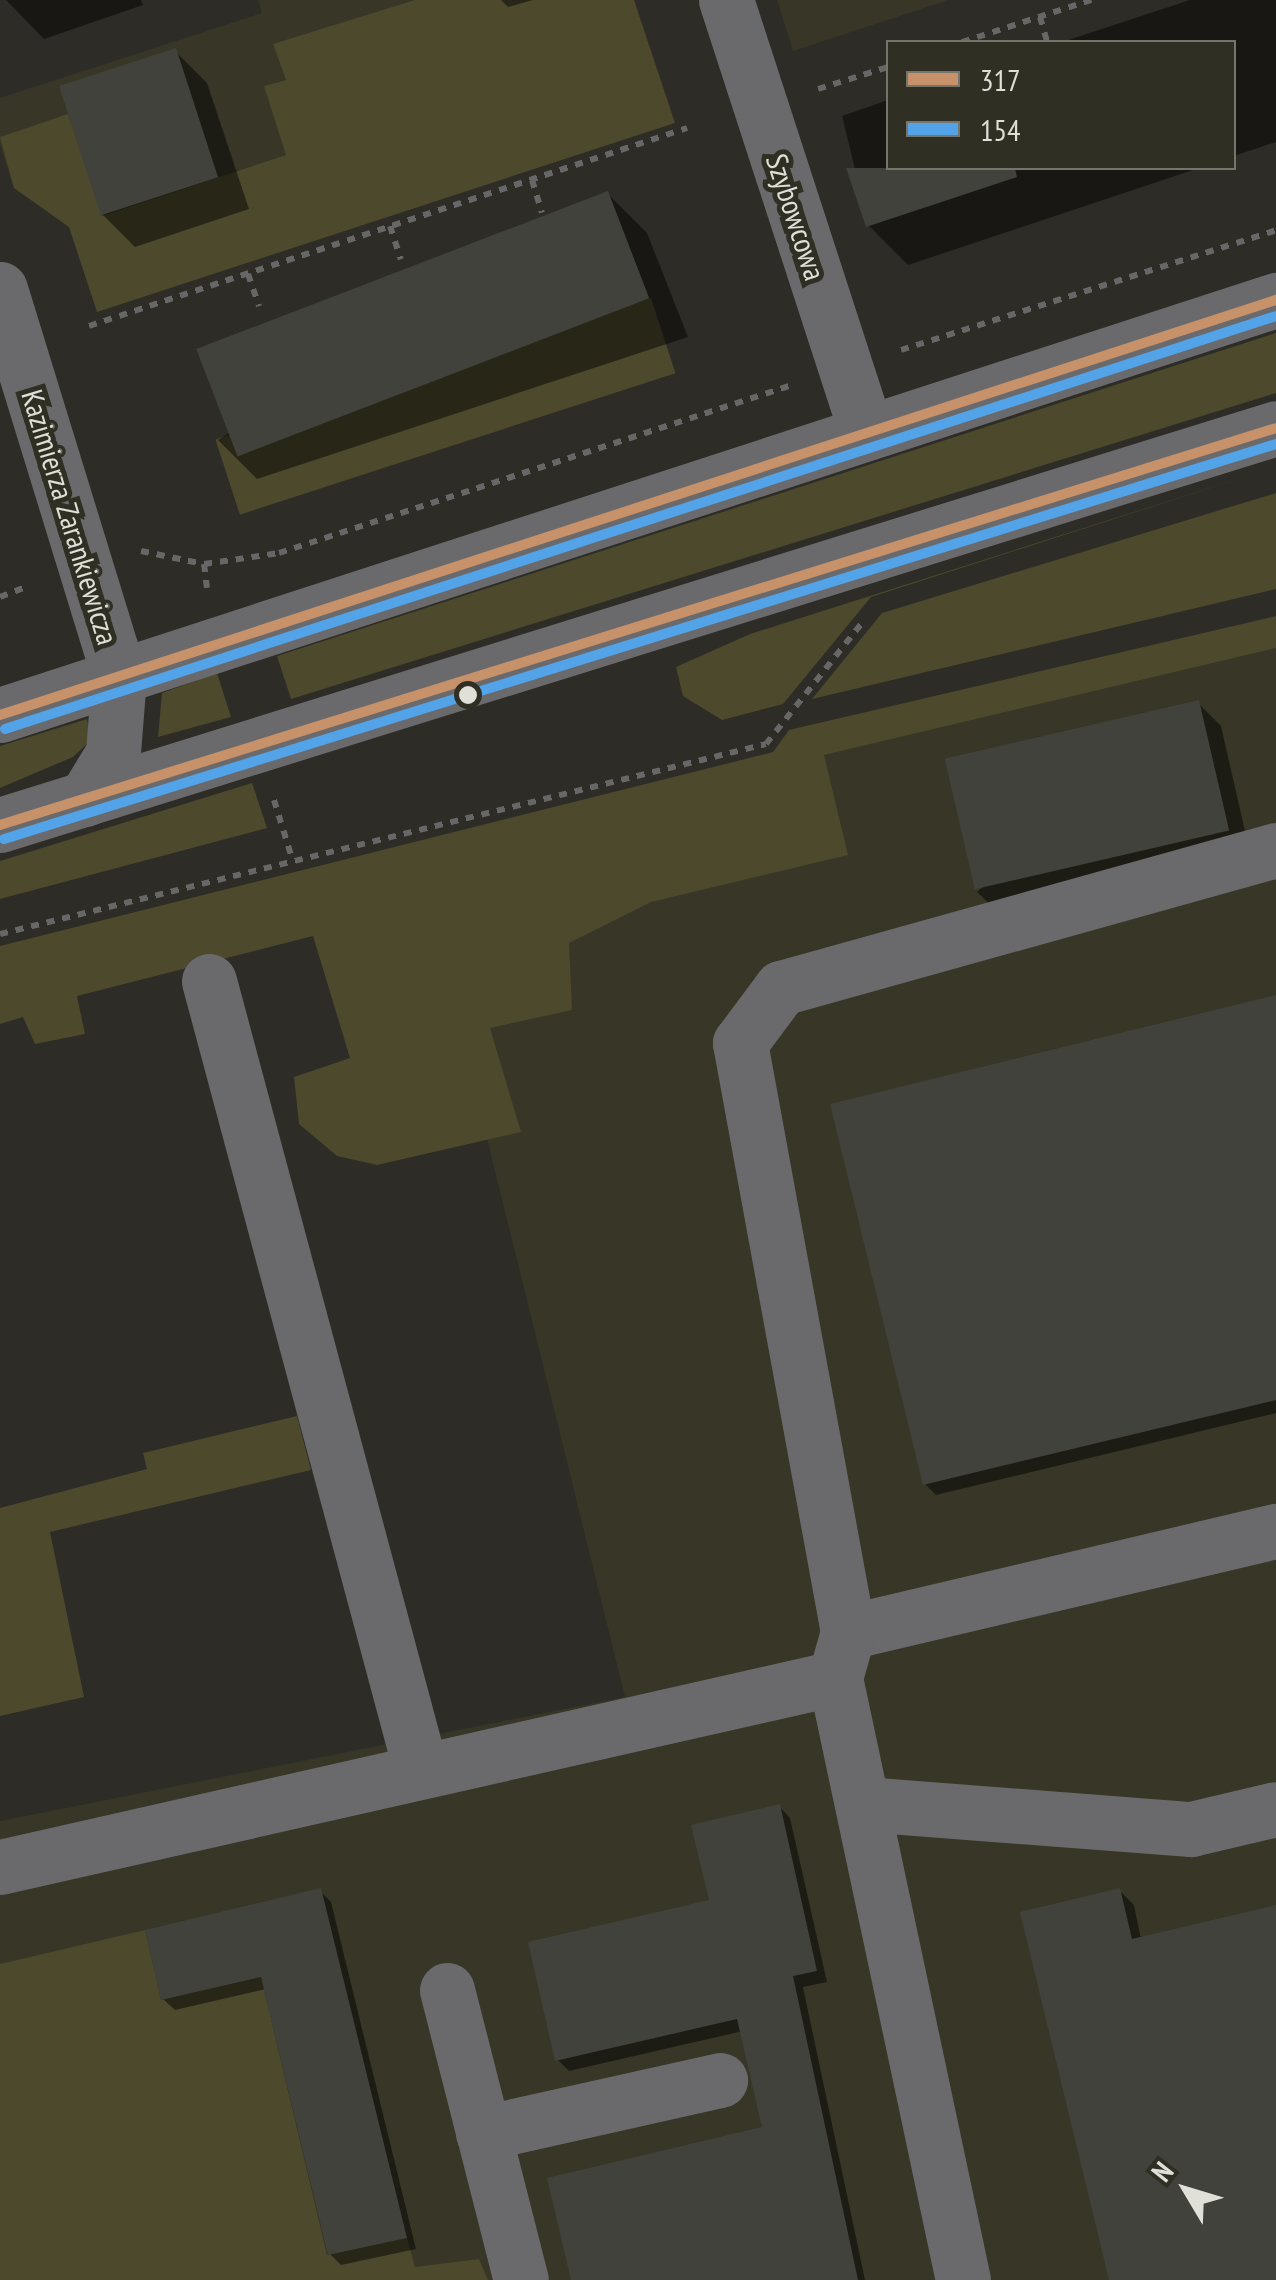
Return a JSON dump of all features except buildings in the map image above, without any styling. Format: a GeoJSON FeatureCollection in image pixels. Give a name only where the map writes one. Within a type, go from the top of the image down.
{"type":"FeatureCollection","features":[{"type":"Feature","properties":{"kind":"street","name":"Szybowcowa"},"geometry":{"type":"LineString","coordinates":[[726,0],[867,434]]}},
{"type":"Feature","properties":{"kind":"street","name":"Kazimierza Zarankiewicza"},"geometry":{"type":"LineString","coordinates":[[0,289],[120,676],[113,752],[85,799]]}},
{"type":"Feature","properties":{"kind":"street"},"geometry":{"type":"LineString","coordinates":[[0,715],[1276,300]]}},
{"type":"Feature","properties":{"kind":"street"},"geometry":{"type":"LineString","coordinates":[[0,826],[1276,428]]}},
{"type":"Feature","properties":{"kind":"street"},"geometry":{"type":"LineString","coordinates":[[963,2280],[864,1804],[740,1043],[781,988],[1276,850]]}},
{"type":"Feature","properties":{"kind":"street"},"geometry":{"type":"LineString","coordinates":[[209,980],[421,1772]]}},
{"type":"Feature","properties":{"kind":"street"},"geometry":{"type":"LineString","coordinates":[[0,1868],[421,1772],[1276,1530]]}},
{"type":"Feature","properties":{"kind":"street"},"geometry":{"type":"LineString","coordinates":[[864,1804],[1191,1829],[1276,1809]]}},
{"type":"Feature","properties":{"kind":"street"},"geometry":{"type":"LineString","coordinates":[[447,1990],[521,2280]]}},
{"type":"Feature","properties":{"kind":"street"},"geometry":{"type":"LineString","coordinates":[[484,2133],[720,2080]]}},
{"type":"Feature","properties":{"kind":"path"},"geometry":{"type":"LineString","coordinates":[[968,40],[1091,0]]}},
{"type":"Feature","properties":{"kind":"path"},"geometry":{"type":"LineString","coordinates":[[1040,17],[1047,40]]}},
{"type":"Feature","properties":{"kind":"path"},"geometry":{"type":"LineString","coordinates":[[802,94],[886,67]]}},
{"type":"Feature","properties":{"kind":"path"},"geometry":{"type":"LineString","coordinates":[[89,326],[688,128]]}},
{"type":"Feature","properties":{"kind":"path"},"geometry":{"type":"LineString","coordinates":[[532,180],[542,212]]}},
{"type":"Feature","properties":{"kind":"path"},"geometry":{"type":"LineString","coordinates":[[390,226],[400,259]]}},
{"type":"Feature","properties":{"kind":"path"},"geometry":{"type":"LineString","coordinates":[[889,354],[1276,230]]}},
{"type":"Feature","properties":{"kind":"path"},"geometry":{"type":"LineString","coordinates":[[248,273],[259,306]]}},
{"type":"Feature","properties":{"kind":"path"},"geometry":{"type":"LineString","coordinates":[[128,553],[204,564],[278,553],[802,382]]}},
{"type":"Feature","properties":{"kind":"path"},"geometry":{"type":"LineString","coordinates":[[0,934],[292,858],[766,744],[876,605]]}},
{"type":"Feature","properties":{"kind":"path"},"geometry":{"type":"LineString","coordinates":[[272,793],[292,858]]}},
{"type":"Feature","properties":{"kind":"shaded area"},"geometry":{"type":"Polygon","coordinates":[[[258,0],[553,0],[265,86],[287,155],[69,227],[14,188],[0,145],[0,98],[262,13],[258,0]]]}},
{"type":"Feature","properties":{"kind":"shaded area"},"geometry":{"type":"Polygon","coordinates":[[[415,0],[634,0],[675,123],[97,312],[69,227],[14,188],[0,137],[68,114],[102,216],[286,155],[264,86],[286,80],[273,44],[415,0]]]}},
{"type":"Feature","properties":{"kind":"shaded area"},"geometry":{"type":"Polygon","coordinates":[[[777,0],[949,0],[793,51],[777,0]]]}},
{"type":"Feature","properties":{"kind":"shaded area"},"geometry":{"type":"Polygon","coordinates":[[[651,298],[675,373],[240,515],[215,440],[651,298]]]}},
{"type":"Feature","properties":{"kind":"shaded area"},"geometry":{"type":"Polygon","coordinates":[[[1276,333],[1276,393],[291,699],[277,656],[1276,333]]]}},
{"type":"Feature","properties":{"kind":"shaded area"},"geometry":{"type":"Polygon","coordinates":[[[1276,467],[871,597],[783,704],[722,720],[683,696],[676,667],[750,634],[1276,467]]]}},
{"type":"Feature","properties":{"kind":"shaded area"},"geometry":{"type":"Polygon","coordinates":[[[1276,493],[1276,589],[812,699],[882,613],[1276,493]]]}},
{"type":"Feature","properties":{"kind":"shaded area"},"geometry":{"type":"Polygon","coordinates":[[[1276,616],[1276,648],[824,755],[848,855],[651,902],[569,943],[572,1010],[490,1028],[521,1132],[377,1165],[337,1156],[299,1124],[294,1077],[350,1058],[313,936],[77,996],[85,1034],[35,1044],[23,1017],[0,1024],[0,946],[773,752],[789,730],[1276,616]]]}},
{"type":"Feature","properties":{"kind":"shaded area"},"geometry":{"type":"Polygon","coordinates":[[[1276,648],[1276,2280],[0,2280],[0,1821],[625,1697],[419,863],[553,818],[1276,648]]]}},
{"type":"Feature","properties":{"kind":"shaded area"},"geometry":{"type":"Polygon","coordinates":[[[217,673],[231,717],[158,737],[162,693],[217,673]]]}},
{"type":"Feature","properties":{"kind":"shaded area"},"geometry":{"type":"Polygon","coordinates":[[[87,719],[91,740],[73,757],[0,788],[0,746],[87,719]]]}},
{"type":"Feature","properties":{"kind":"shaded area"},"geometry":{"type":"Polygon","coordinates":[[[252,783],[267,828],[0,899],[0,861],[252,783]]]}},
{"type":"Feature","properties":{"kind":"shaded area"},"geometry":{"type":"Polygon","coordinates":[[[297,1416],[311,1470],[50,1532],[84,1697],[0,1716],[0,1508],[147,1469],[143,1453],[297,1416]]]}},
{"type":"Feature","properties":{"kind":"shaded area"},"geometry":{"type":"Polygon","coordinates":[[[145,1930],[161,2000],[261,1977],[327,2255],[407,2238],[415,2267],[479,2259],[488,2280],[0,2280],[0,1964],[145,1930]]]}},
{"type":"Feature","properties":{"kind":"transit line","name":"317"},"geometry":{"type":"LineString","coordinates":[[0,715],[1276,300]]}},
{"type":"Feature","properties":{"kind":"transit line","name":"154"},"geometry":{"type":"LineString","coordinates":[[5,729],[1276,316]]}},
{"type":"Feature","properties":{"kind":"transit line","name":"317"},"geometry":{"type":"LineString","coordinates":[[0,825],[1276,428]]}},
{"type":"Feature","properties":{"kind":"transit line","name":"154"},"geometry":{"type":"LineString","coordinates":[[4,839],[1276,444]]}}]}
